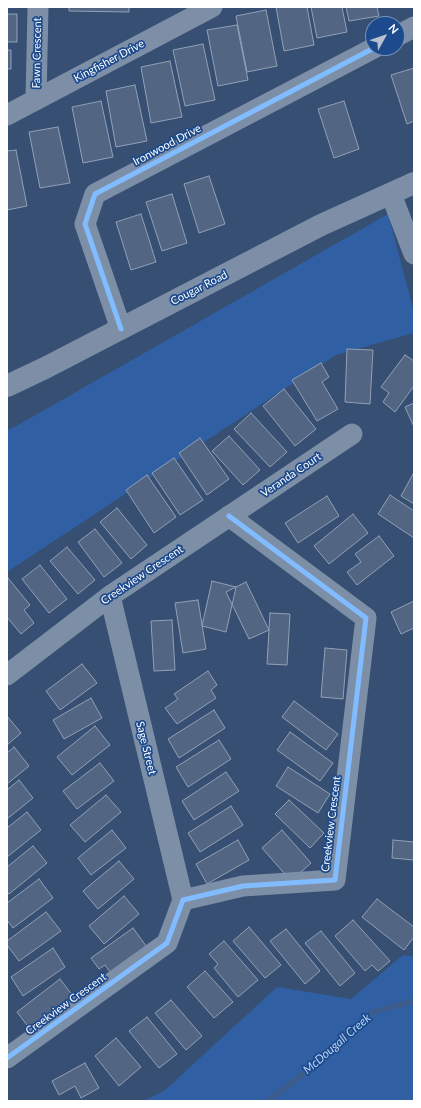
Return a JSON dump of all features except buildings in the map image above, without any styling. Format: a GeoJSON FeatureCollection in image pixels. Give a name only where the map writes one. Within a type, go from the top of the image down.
{"type":"FeatureCollection","features":[{"type":"Feature","properties":{"kind":"street","name":"Fawn Crescent"},"geometry":{"type":"LineString","coordinates":[[36,99],[38,7]]}},
{"type":"Feature","properties":{"kind":"street","name":"Kingfisher Drive"},"geometry":{"type":"LineString","coordinates":[[7,115],[212,7]]}},
{"type":"Feature","properties":{"kind":"street"},"geometry":{"type":"LineString","coordinates":[[405,32],[414,27]]}},
{"type":"Feature","properties":{"kind":"street","name":"Ironwood Drive"},"geometry":{"type":"LineString","coordinates":[[121,329],[85,224],[95,194],[365,53]]}},
{"type":"Feature","properties":{"kind":"street","name":"Cougar Road"},"geometry":{"type":"LineString","coordinates":[[7,386],[45,368],[321,225],[414,183]]}},
{"type":"Feature","properties":{"kind":"street"},"geometry":{"type":"LineString","coordinates":[[392,194],[414,254]]}},
{"type":"Feature","properties":{"kind":"street","name":"Veranda Court"},"geometry":{"type":"LineString","coordinates":[[229,516],[352,434]]}},
{"type":"Feature","properties":{"kind":"street","name":"Creekview Crescent"},"geometry":{"type":"LineString","coordinates":[[7,675],[110,596],[229,516],[366,618],[334,880],[243,886],[183,900],[167,943],[7,1058]]}},
{"type":"Feature","properties":{"kind":"street","name":"Sage Street"},"geometry":{"type":"LineString","coordinates":[[110,596],[183,900]]}},
{"type":"Feature","properties":{"kind":"shaded area"},"geometry":{"type":"Polygon","coordinates":[[[388,214],[414,312],[414,333],[336,355],[7,572],[7,430],[388,214]]]}},
{"type":"Feature","properties":{"kind":"shaded area"},"geometry":{"type":"Polygon","coordinates":[[[403,955],[414,957],[414,1101],[143,1101],[164,1091],[277,987],[351,999],[403,955]]]}},
{"type":"Feature","properties":{"kind":"waterway","name":"McDougall Creek"},"geometry":{"type":"LineString","coordinates":[[267,1101],[292,1083],[373,1012],[414,1001]]}},
{"type":"Feature","properties":{"kind":"cycle path"},"geometry":{"type":"LineString","coordinates":[[121,329],[85,224],[95,194],[365,53]]}},
{"type":"Feature","properties":{"kind":"cycle path"},"geometry":{"type":"LineString","coordinates":[[7,1058],[167,943],[183,900],[243,886],[335,880],[366,618],[229,516]]}}]}
